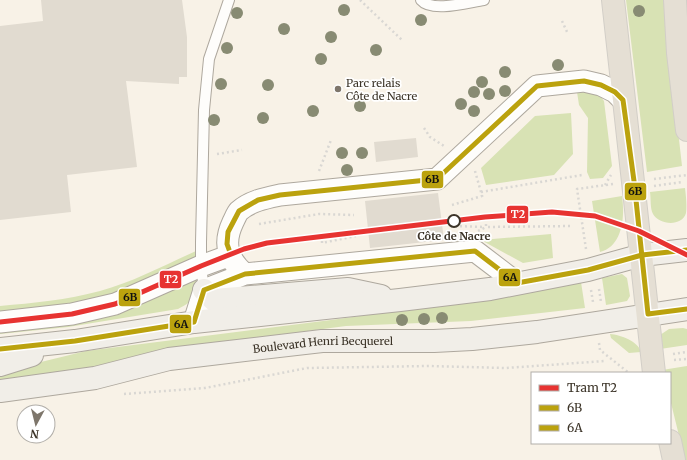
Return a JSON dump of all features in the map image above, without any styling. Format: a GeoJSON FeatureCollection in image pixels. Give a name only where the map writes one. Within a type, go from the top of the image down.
{"type":"FeatureCollection","features":[{"type":"Feature","properties":{"kind":"main road"},"geometry":{"type":"LineString","coordinates":[[613,0],[654,372]]}},
{"type":"Feature","properties":{"kind":"main road"},"geometry":{"type":"LineString","coordinates":[[675,0],[678,53],[687,130]]}},
{"type":"Feature","properties":{"kind":"main road"},"geometry":{"type":"LineString","coordinates":[[0,349],[76,341],[194,322],[490,289],[588,270],[642,255],[687,250]]}},
{"type":"Feature","properties":{"kind":"main road"},"geometry":{"type":"LineString","coordinates":[[204,290],[214,300],[348,289],[400,300]]}},
{"type":"Feature","properties":{"kind":"main road","name":"Boulevard Henri Becquerel"},"geometry":{"type":"LineString","coordinates":[[0,391],[95,378],[169,359],[322,341],[434,341],[472,339],[537,332],[687,309]]}},
{"type":"Feature","properties":{"kind":"main road"},"geometry":{"type":"LineString","coordinates":[[0,365],[76,341]]}},
{"type":"Feature","properties":{"kind":"main road"},"geometry":{"type":"LineString","coordinates":[[671,444],[674,460]]}},
{"type":"Feature","properties":{"kind":"street"},"geometry":{"type":"LineString","coordinates":[[245,274],[235,266],[227,244],[228,232],[239,211],[258,200],[280,195],[437,179],[537,86],[584,81],[601,85],[615,92],[623,100]]}},
{"type":"Feature","properties":{"kind":"street"},"geometry":{"type":"LineString","coordinates":[[194,322],[204,290],[245,274],[475,251],[517,283]]}},
{"type":"Feature","properties":{"kind":"street"},"geometry":{"type":"LineString","coordinates":[[0,322],[72,314],[115,304],[201,266],[231,255]]}},
{"type":"Feature","properties":{"kind":"lane"},"geometry":{"type":"LineString","coordinates":[[204,290],[201,266],[204,110],[209,60],[229,0]]}},
{"type":"Feature","properties":{"kind":"lane"},"geometry":{"type":"LineString","coordinates":[[421,0],[424,3],[440,7],[484,0]]}},
{"type":"Feature","properties":{"kind":"path"},"geometry":{"type":"LineString","coordinates":[[360,0],[403,41]]}},
{"type":"Feature","properties":{"kind":"path"},"geometry":{"type":"LineString","coordinates":[[562,21],[568,34]]}},
{"type":"Feature","properties":{"kind":"path"},"geometry":{"type":"LineString","coordinates":[[424,128],[430,138],[446,147]]}},
{"type":"Feature","properties":{"kind":"path"},"geometry":{"type":"LineString","coordinates":[[317,176],[331,140]]}},
{"type":"Feature","properties":{"kind":"path"},"geometry":{"type":"LineString","coordinates":[[214,155],[242,150]]}},
{"type":"Feature","properties":{"kind":"path"},"geometry":{"type":"LineString","coordinates":[[452,205],[482,198],[473,165]]}},
{"type":"Feature","properties":{"kind":"path"},"geometry":{"type":"LineString","coordinates":[[481,192],[582,175]]}},
{"type":"Feature","properties":{"kind":"path"},"geometry":{"type":"LineString","coordinates":[[648,180],[687,175]]}},
{"type":"Feature","properties":{"kind":"path"},"geometry":{"type":"LineString","coordinates":[[650,187],[682,182]]}},
{"type":"Feature","properties":{"kind":"path"},"geometry":{"type":"LineString","coordinates":[[586,249],[577,188],[605,185]]}},
{"type":"Feature","properties":{"kind":"path"},"geometry":{"type":"LineString","coordinates":[[258,224],[319,214],[354,215]]}},
{"type":"Feature","properties":{"kind":"path"},"geometry":{"type":"LineString","coordinates":[[455,226],[572,226]]}},
{"type":"Feature","properties":{"kind":"path"},"geometry":{"type":"LineString","coordinates":[[322,241],[322,243],[356,236]]}},
{"type":"Feature","properties":{"kind":"path"},"geometry":{"type":"LineString","coordinates":[[599,287],[601,306]]}},
{"type":"Feature","properties":{"kind":"path"},"geometry":{"type":"LineString","coordinates":[[598,339],[600,350],[628,372]]}},
{"type":"Feature","properties":{"kind":"path"},"geometry":{"type":"LineString","coordinates":[[673,361],[687,359]]}},
{"type":"Feature","properties":{"kind":"path"},"geometry":{"type":"LineString","coordinates":[[123,394],[205,388],[308,368],[429,366],[506,368],[605,361]]}},
{"type":"Feature","properties":{"kind":"green space"},"geometry":{"type":"Polygon","coordinates":[[[626,0],[665,0],[669,51],[682,166],[647,172],[626,0]]]}},
{"type":"Feature","properties":{"kind":"green space"},"geometry":{"type":"Polygon","coordinates":[[[591,90],[598,93],[604,101],[612,166],[603,178],[590,179],[587,172],[588,118],[579,105],[577,92],[591,90]]]}},
{"type":"Feature","properties":{"kind":"green space"},"geometry":{"type":"Polygon","coordinates":[[[571,113],[573,154],[554,175],[486,185],[481,168],[535,116],[571,113]]]}},
{"type":"Feature","properties":{"kind":"green space"},"geometry":{"type":"Polygon","coordinates":[[[685,188],[686,213],[684,218],[680,221],[670,223],[656,218],[651,209],[650,192],[685,188]]]}},
{"type":"Feature","properties":{"kind":"green space"},"geometry":{"type":"Polygon","coordinates":[[[622,196],[623,212],[621,229],[618,237],[614,244],[608,249],[600,252],[592,201],[622,196]]]}},
{"type":"Feature","properties":{"kind":"green space"},"geometry":{"type":"Polygon","coordinates":[[[551,234],[553,258],[523,263],[481,240],[551,234]]]}},
{"type":"Feature","properties":{"kind":"green space"},"geometry":{"type":"Polygon","coordinates":[[[196,251],[196,262],[120,295],[0,316],[0,306],[63,299],[100,291],[137,278],[196,251]]]}},
{"type":"Feature","properties":{"kind":"green space"},"geometry":{"type":"Polygon","coordinates":[[[197,274],[197,287],[194,296],[189,303],[178,309],[68,327],[0,334],[0,327],[197,274]]]}},
{"type":"Feature","properties":{"kind":"green space"},"geometry":{"type":"Polygon","coordinates":[[[622,274],[627,278],[630,296],[627,301],[606,305],[602,278],[622,274]]]}},
{"type":"Feature","properties":{"kind":"green space"},"geometry":{"type":"Polygon","coordinates":[[[581,282],[585,308],[471,321],[346,326],[156,351],[85,371],[0,381],[0,372],[86,351],[512,295],[581,282]]]}},
{"type":"Feature","properties":{"kind":"green space"},"geometry":{"type":"Polygon","coordinates":[[[669,329],[687,329],[687,345],[660,349],[660,335],[669,329]]]}},
{"type":"Feature","properties":{"kind":"green space"},"geometry":{"type":"Polygon","coordinates":[[[610,334],[628,339],[639,348],[641,352],[629,353],[611,338],[610,334]]]}},
{"type":"Feature","properties":{"kind":"green space"},"geometry":{"type":"Polygon","coordinates":[[[687,366],[687,460],[685,460],[671,403],[671,372],[663,372],[662,370],[687,366]]]}},
{"type":"Feature","properties":{"kind":"building"},"geometry":{"type":"Polygon","coordinates":[[[41,0],[182,0],[187,37],[187,77],[179,77],[179,84],[126,81],[137,167],[67,175],[71,212],[0,220],[0,26],[43,21],[41,0]]]}},
{"type":"Feature","properties":{"kind":"building"},"geometry":{"type":"Polygon","coordinates":[[[416,138],[418,157],[376,162],[374,142],[416,138]]]}},
{"type":"Feature","properties":{"kind":"building"},"geometry":{"type":"Polygon","coordinates":[[[438,193],[444,240],[370,248],[365,201],[438,193]]]}},
{"type":"Feature","properties":{"kind":"tram line","name":"T2"},"geometry":{"type":"LineString","coordinates":[[0,322],[72,314],[115,304],[201,266],[244,249],[267,243],[485,217],[552,212],[595,216],[639,231],[687,255]]}},
{"type":"Feature","properties":{"kind":"transit line","name":"6B"},"geometry":{"type":"LineString","coordinates":[[0,322],[72,314],[115,304],[201,266],[231,255],[227,244],[228,232],[239,211],[258,200],[280,195],[437,179],[537,86],[584,81],[601,85],[615,92],[623,100],[634,181],[648,314],[687,309]]}},
{"type":"Feature","properties":{"kind":"transit line","name":"6A"},"geometry":{"type":"LineString","coordinates":[[0,349],[75,341],[194,322],[204,290],[245,274],[475,251],[517,283],[588,270],[642,255],[687,250]]}},
{"type":"Feature","properties":{"kind":"place","name":"Parc relais Côte de Nacre"},"geometry":{"type":"Point","coordinates":[338,89]}},
{"type":"Feature","properties":{"kind":"place","name":"Côte de Nacre"},"geometry":{"type":"Point","coordinates":[454,221]}}]}
